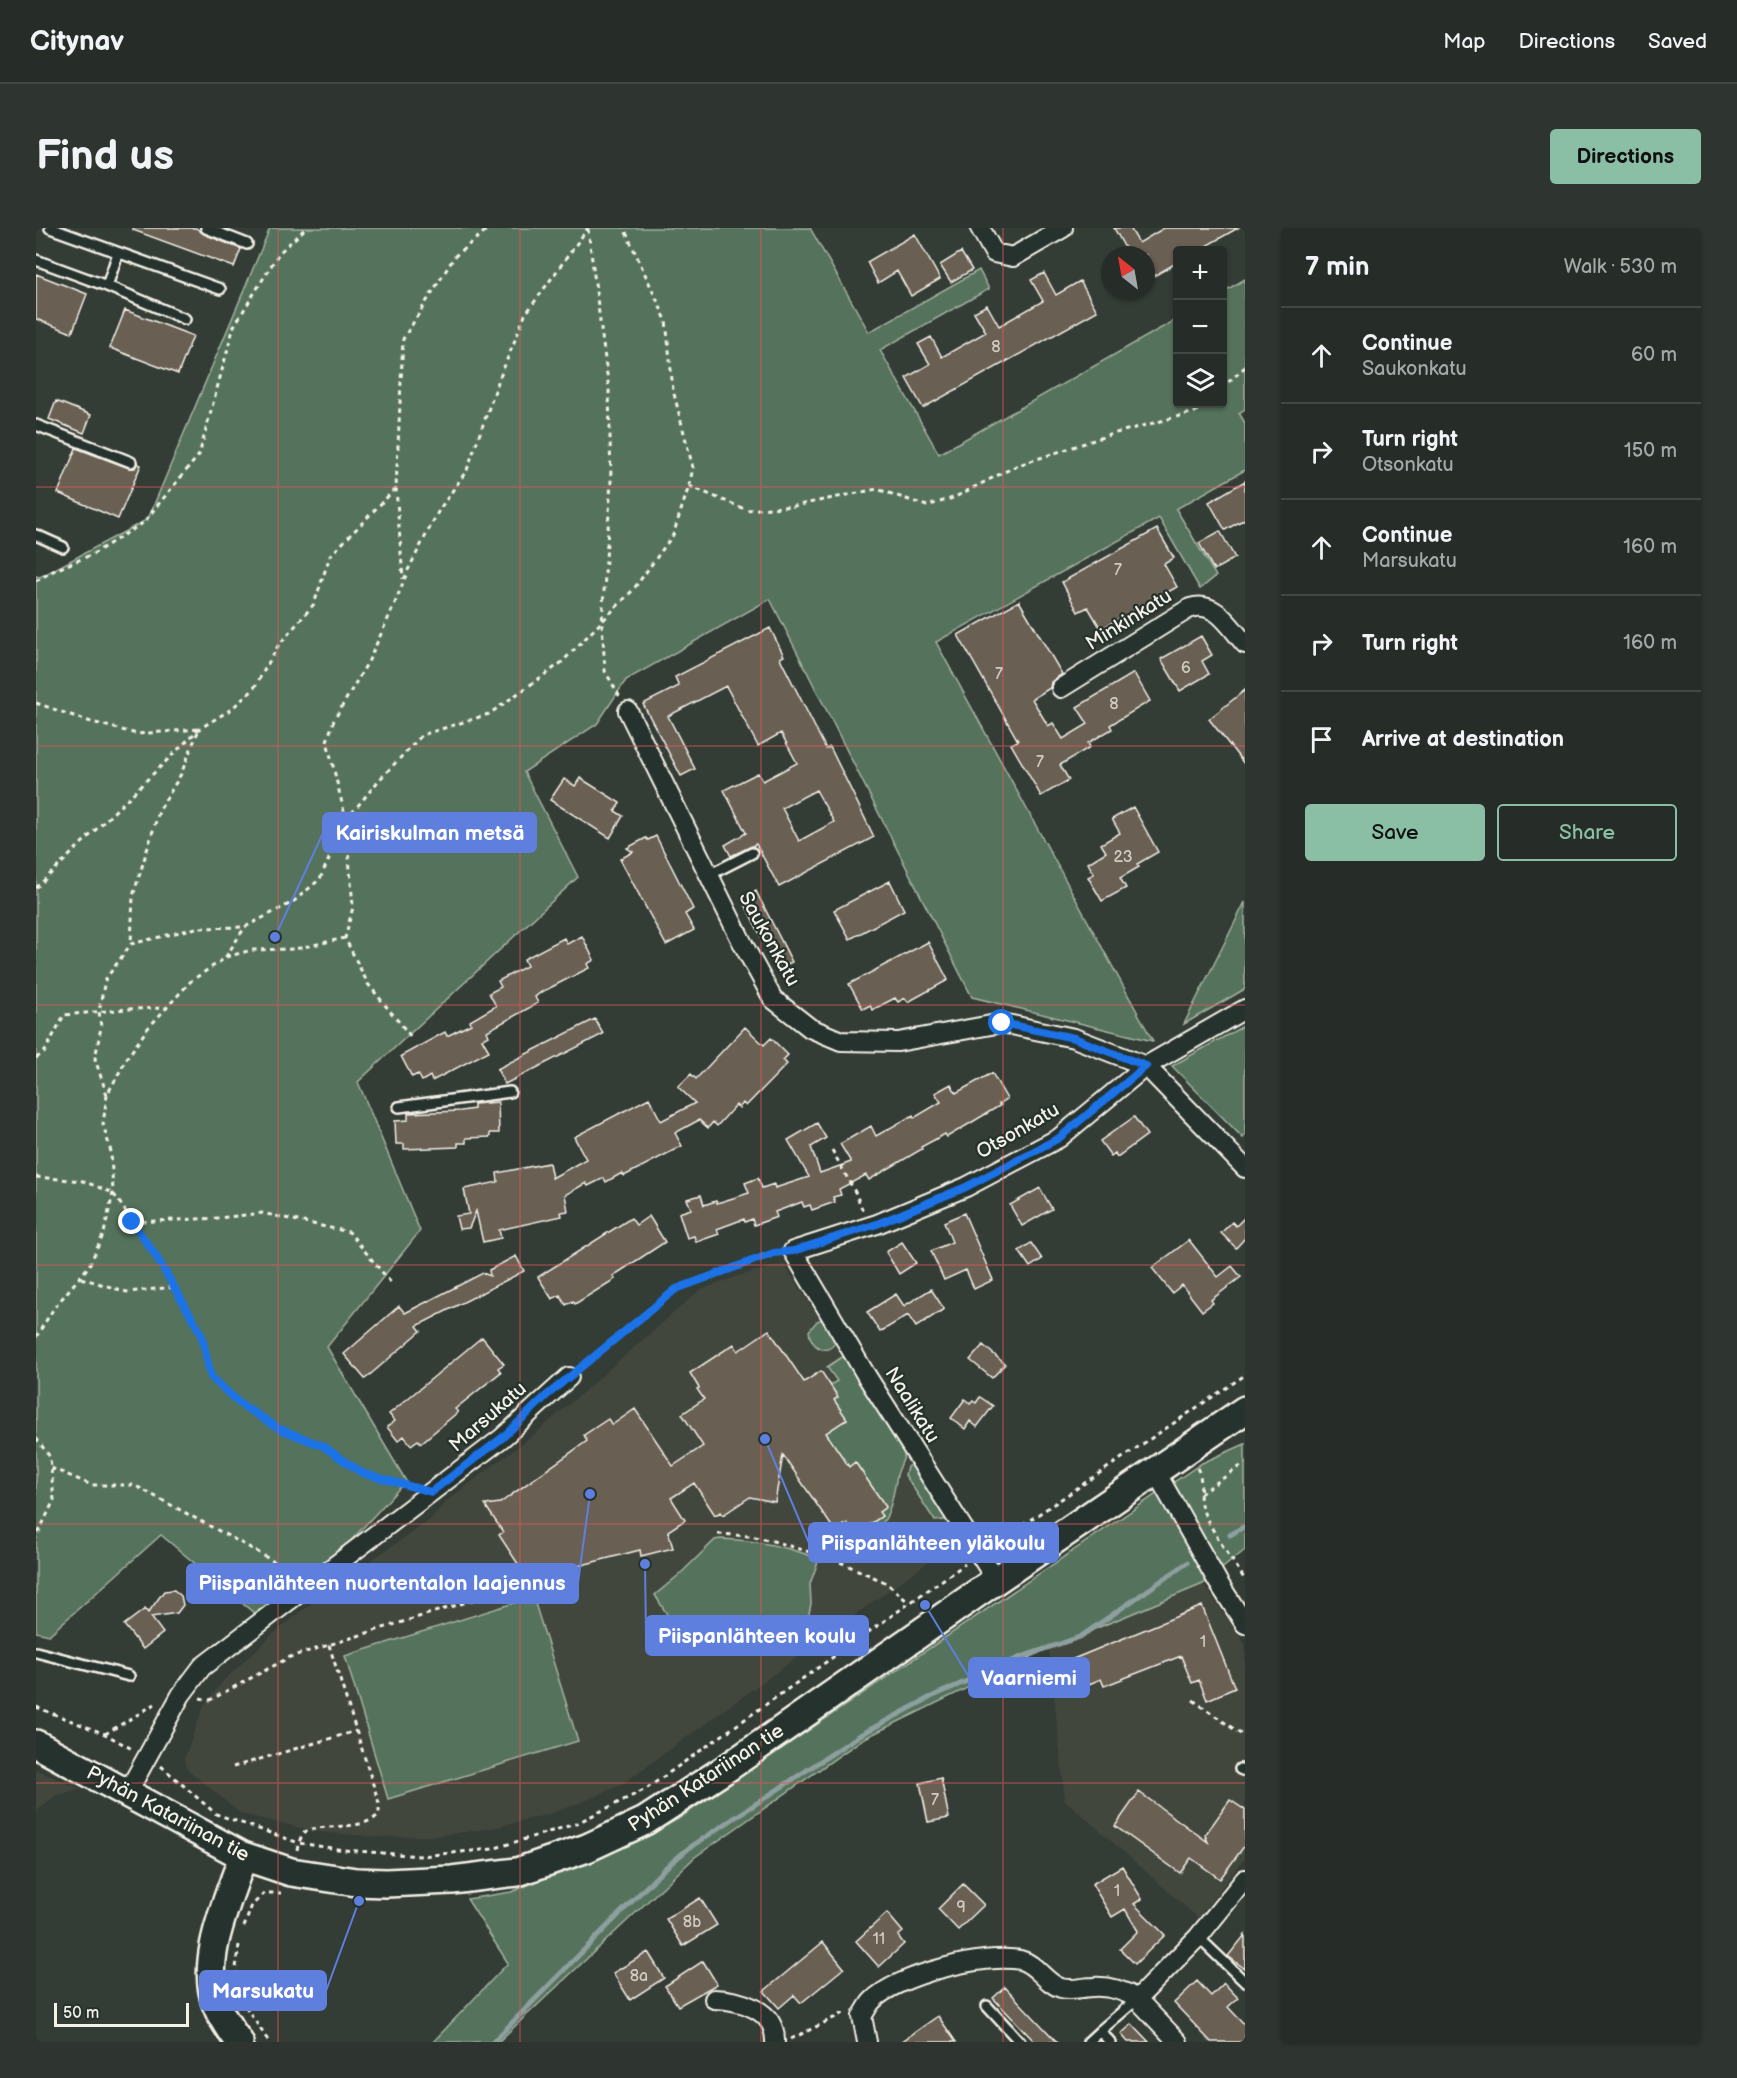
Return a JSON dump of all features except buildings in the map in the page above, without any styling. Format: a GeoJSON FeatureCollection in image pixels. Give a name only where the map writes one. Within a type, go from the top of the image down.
{"type":"FeatureCollection","features":[{"type":"Feature","properties":{"kind":"street"},"geometry":{"type":"LineString","coordinates":[[980,228],[994,253],[1013,257],[1064,228]]}},
{"type":"Feature","properties":{"kind":"street","name":"Minkinkatu"},"geometry":{"type":"LineString","coordinates":[[1061,688],[1190,608],[1199,605],[1215,610],[1245,644]]}},
{"type":"Feature","properties":{"kind":"street","name":"Saukonkatu"},"geometry":{"type":"LineString","coordinates":[[628,711],[773,999],[810,1029],[841,1041],[898,1042],[1002,1023],[1074,1038],[1146,1066],[1245,1168]]}},
{"type":"Feature","properties":{"kind":"street","name":"Otsonkatu"},"geometry":{"type":"LineString","coordinates":[[793,1251],[869,1227],[966,1187],[1059,1138],[1146,1066],[1245,1009]]}},
{"type":"Feature","properties":{"kind":"street","name":"Naalikatu"},"geometry":{"type":"LineString","coordinates":[[793,1251],[866,1375],[996,1580]]}},
{"type":"Feature","properties":{"kind":"street","name":"Marsukatu"},"geometry":{"type":"LineString","coordinates":[[126,1795],[181,1695],[202,1667],[502,1438],[569,1377]]}},
{"type":"Feature","properties":{"kind":"street","name":"Pyhän Katariinan tie"},"geometry":{"type":"LineString","coordinates":[[36,1744],[126,1795],[243,1856],[291,1872],[356,1882],[386,1883],[452,1880],[517,1872],[587,1848],[645,1821],[730,1766],[1245,1410]]}},
{"type":"Feature","properties":{"kind":"street"},"geometry":{"type":"LineString","coordinates":[[1156,1472],[1218,1582],[1245,1624]]}},
{"type":"Feature","properties":{"kind":"street"},"geometry":{"type":"LineString","coordinates":[[239,2042],[217,2006],[211,1981],[211,1958],[243,1856]]}},
{"type":"Feature","properties":{"kind":"street"},"geometry":{"type":"LineString","coordinates":[[1137,1999],[1198,1937],[1245,1879]]}},
{"type":"Feature","properties":{"kind":"street"},"geometry":{"type":"LineString","coordinates":[[867,2042],[862,2016],[873,2000],[903,1982],[931,1971],[957,1964],[1003,1958],[1021,1960],[1034,1966],[1060,1988],[1110,1987],[1124,1990],[1137,1999],[1178,2042]]}},
{"type":"Feature","properties":{"kind":"street"},"geometry":{"type":"LineString","coordinates":[[714,1999],[745,2004],[761,2012],[772,2024],[775,2042]]}},
{"type":"Feature","properties":{"kind":"lane"},"geometry":{"type":"LineString","coordinates":[[50,228],[220,289]]}},
{"type":"Feature","properties":{"kind":"lane"},"geometry":{"type":"LineString","coordinates":[[206,228],[247,244]]}},
{"type":"Feature","properties":{"kind":"lane"},"geometry":{"type":"LineString","coordinates":[[107,286],[118,253]]}},
{"type":"Feature","properties":{"kind":"lane"},"geometry":{"type":"LineString","coordinates":[[36,260],[107,286],[185,319]]}},
{"type":"Feature","properties":{"kind":"lane"},"geometry":{"type":"LineString","coordinates":[[36,425],[131,462]]}},
{"type":"Feature","properties":{"kind":"lane"},"geometry":{"type":"LineString","coordinates":[[36,535],[63,547]]}},
{"type":"Feature","properties":{"kind":"lane"},"geometry":{"type":"LineString","coordinates":[[709,875],[752,854]]}},
{"type":"Feature","properties":{"kind":"lane"},"geometry":{"type":"LineString","coordinates":[[399,1107],[510,1092]]}},
{"type":"Feature","properties":{"kind":"lane"},"geometry":{"type":"LineString","coordinates":[[36,1652],[129,1676]]}},
{"type":"Feature","properties":{"kind":"lane"},"geometry":{"type":"LineString","coordinates":[[1198,1937],[1245,1982]]}},
{"type":"Feature","properties":{"kind":"lane"},"geometry":{"type":"LineString","coordinates":[[1088,2042],[1137,1999]]}},
{"type":"Feature","properties":{"kind":"lane"},"geometry":{"type":"LineString","coordinates":[[987,2006],[1020,2042]]}},
{"type":"Feature","properties":{"kind":"lane"},"geometry":{"type":"LineString","coordinates":[[1100,2031],[1110,2042]]}},
{"type":"Feature","properties":{"kind":"path"},"geometry":{"type":"LineString","coordinates":[[36,581],[55,570],[93,554],[143,524],[199,455],[234,326],[279,253],[306,228]]}},
{"type":"Feature","properties":{"kind":"path"},"geometry":{"type":"LineString","coordinates":[[403,582],[396,488],[403,339],[455,256],[489,228]]}},
{"type":"Feature","properties":{"kind":"path"},"geometry":{"type":"LineString","coordinates":[[412,1038],[368,984],[345,938],[353,907],[346,820],[327,741],[334,720],[369,660],[403,582],[439,510],[467,470],[498,382],[525,315],[588,228]]}},
{"type":"Feature","properties":{"kind":"path"},"geometry":{"type":"LineString","coordinates":[[588,228],[609,390],[611,481],[602,622],[605,671],[628,711]]}},
{"type":"Feature","properties":{"kind":"path"},"geometry":{"type":"LineString","coordinates":[[131,944],[196,928],[245,927],[293,902],[320,879],[346,820],[380,779],[422,735],[489,714],[561,663],[633,590],[673,536],[693,468],[673,390],[666,320],[624,228]]}},
{"type":"Feature","properties":{"kind":"path"},"geometry":{"type":"LineString","coordinates":[[1227,383],[1245,367]]}},
{"type":"Feature","properties":{"kind":"path"},"geometry":{"type":"LineString","coordinates":[[689,486],[747,510],[794,506],[877,489],[927,506],[953,498],[1016,466],[1112,434],[1196,412],[1200,408]]}},
{"type":"Feature","properties":{"kind":"path"},"geometry":{"type":"LineString","coordinates":[[36,888],[200,729],[230,710],[253,690],[278,646],[315,604],[330,556],[396,488]]}},
{"type":"Feature","properties":{"kind":"path"},"geometry":{"type":"LineString","coordinates":[[36,703],[88,721],[137,734],[200,729]]}},
{"type":"Feature","properties":{"kind":"path"},"geometry":{"type":"LineString","coordinates":[[107,1095],[95,1059],[101,1027],[99,1011],[105,980],[131,944],[133,896],[159,811],[181,774],[200,729]]}},
{"type":"Feature","properties":{"kind":"path"},"geometry":{"type":"LineString","coordinates":[[225,958],[245,927]]}},
{"type":"Feature","properties":{"kind":"path"},"geometry":{"type":"LineString","coordinates":[[36,1337],[54,1308],[89,1266],[104,1233],[113,1193],[111,1152],[103,1124],[107,1095],[127,1058],[148,1028],[191,981],[225,958],[252,951],[295,949],[345,938]]}},
{"type":"Feature","properties":{"kind":"path"},"geometry":{"type":"LineString","coordinates":[[36,1058],[44,1053],[64,1015],[168,1008]]}},
{"type":"Feature","properties":{"kind":"path"},"geometry":{"type":"LineString","coordinates":[[832,1150],[855,1192],[869,1227]]}},
{"type":"Feature","properties":{"kind":"path"},"geometry":{"type":"LineString","coordinates":[[36,1177],[83,1181],[113,1193],[175,1287],[201,1333],[211,1377],[240,1404],[280,1429],[323,1446],[362,1473],[431,1492]]}},
{"type":"Feature","properties":{"kind":"path"},"geometry":{"type":"LineString","coordinates":[[132,1222],[219,1218],[262,1213],[349,1232],[392,1284]]}},
{"type":"Feature","properties":{"kind":"path"},"geometry":{"type":"LineString","coordinates":[[569,1377],[676,1289],[774,1253],[793,1251]]}},
{"type":"Feature","properties":{"kind":"path"},"geometry":{"type":"LineString","coordinates":[[80,1277],[127,1292],[175,1287]]}},
{"type":"Feature","properties":{"kind":"path"},"geometry":{"type":"LineString","coordinates":[[36,1707],[105,1734],[148,1758],[165,1769],[216,1814],[299,1843],[344,1850],[421,1856],[492,1849],[575,1824],[646,1789],[979,1554],[1245,1375]]}},
{"type":"Feature","properties":{"kind":"path"},"geometry":{"type":"LineString","coordinates":[[1170,1425],[1201,1477],[1200,1494],[1203,1511],[1245,1580]]}},
{"type":"Feature","properties":{"kind":"path"},"geometry":{"type":"LineString","coordinates":[[36,1438],[50,1457],[54,1500],[36,1538]]}},
{"type":"Feature","properties":{"kind":"path"},"geometry":{"type":"LineString","coordinates":[[1200,1494],[1245,1463]]}},
{"type":"Feature","properties":{"kind":"path"},"geometry":{"type":"LineString","coordinates":[[51,1468],[92,1485],[134,1485],[256,1551],[310,1585]]}},
{"type":"Feature","properties":{"kind":"path"},"geometry":{"type":"LineString","coordinates":[[718,1534],[773,1540],[833,1559],[887,1583],[909,1603]]}},
{"type":"Feature","properties":{"kind":"path"},"geometry":{"type":"LineString","coordinates":[[105,1734],[171,1694],[210,1700],[290,1657],[515,1587]]}},
{"type":"Feature","properties":{"kind":"path"},"geometry":{"type":"LineString","coordinates":[[269,2042],[242,2001],[236,1968],[240,1936],[252,1905],[265,1893],[285,1893],[304,1832],[311,1828],[337,1828],[366,1822],[379,1814],[378,1803],[329,1645]]}},
{"type":"Feature","properties":{"kind":"path"},"geometry":{"type":"LineString","coordinates":[[1193,1700],[1245,1737]]}},
{"type":"Feature","properties":{"kind":"path"},"geometry":{"type":"LineString","coordinates":[[233,1767],[356,1731]]}},
{"type":"Feature","properties":{"kind":"path"},"geometry":{"type":"LineString","coordinates":[[785,2042],[873,2000]]}},
{"type":"Feature","properties":{"kind":"shaded area"},"geometry":{"type":"Polygon","coordinates":[[[784,1264],[961,1534],[961,1538],[621,1785],[549,1814],[493,1828],[435,1836],[376,1837],[319,1832],[241,1814],[187,1769],[184,1759],[204,1705],[223,1681],[273,1634],[328,1590],[430,1520],[446,1501],[536,1433],[700,1290],[738,1276],[784,1264]]]}},
{"type":"Feature","properties":{"kind":"shaded area"},"geometry":{"type":"Polygon","coordinates":[[[1203,1584],[1245,1644],[1245,1858],[1198,1918],[1065,1800],[1049,1648],[1203,1584]]]}},
{"type":"Feature","properties":{"kind":"shaded area"},"geometry":{"type":"Polygon","coordinates":[[[36,1770],[81,1789],[55,1796],[36,1812],[36,1770]]]}},
{"type":"Feature","properties":{"kind":"green space"},"geometry":{"type":"Polygon","coordinates":[[[270,228],[810,228],[869,332],[979,270],[989,289],[880,350],[939,454],[1173,321],[1173,408],[1227,408],[1227,290],[1245,279],[1245,409],[1239,413],[1245,423],[1245,470],[1176,509],[1216,576],[1200,589],[1159,518],[936,642],[1153,1041],[972,997],[770,599],[626,680],[597,724],[524,772],[578,877],[358,1082],[420,1231],[327,1347],[406,1481],[310,1585],[254,1613],[161,1535],[49,1635],[36,1632],[36,576],[40,577],[148,519],[270,228]]]}},
{"type":"Feature","properties":{"kind":"green space"},"geometry":{"type":"Polygon","coordinates":[[[1245,902],[1245,989],[1184,1024],[1245,902]]]}},
{"type":"Feature","properties":{"kind":"green space"},"geometry":{"type":"Polygon","coordinates":[[[1245,1025],[1245,1135],[1243,1138],[1172,1066],[1245,1025]]]}},
{"type":"Feature","properties":{"kind":"green space"},"geometry":{"type":"Polygon","coordinates":[[[824,1318],[837,1340],[829,1348],[824,1349],[812,1342],[809,1331],[817,1321],[824,1318]]]}},
{"type":"Feature","properties":{"kind":"green space"},"geometry":{"type":"Polygon","coordinates":[[[842,1357],[851,1360],[872,1401],[905,1452],[888,1514],[877,1529],[857,1541],[845,1536],[845,1533],[850,1527],[858,1537],[867,1531],[865,1528],[882,1516],[879,1512],[886,1507],[856,1463],[849,1467],[826,1433],[847,1419],[834,1400],[838,1397],[830,1385],[837,1381],[827,1367],[842,1357]]]}},
{"type":"Feature","properties":{"kind":"green space"},"geometry":{"type":"Polygon","coordinates":[[[1245,1444],[1245,1550],[1203,1584],[1049,1648],[863,1739],[695,1857],[498,2042],[433,2042],[508,1963],[467,1899],[511,1892],[634,1843],[678,1819],[1202,1463],[1245,1444]]]}},
{"type":"Feature","properties":{"kind":"green space"},"geometry":{"type":"Polygon","coordinates":[[[911,1464],[946,1517],[944,1520],[935,1521],[905,1475],[907,1467],[911,1464]]]}},
{"type":"Feature","properties":{"kind":"green space"},"geometry":{"type":"Polygon","coordinates":[[[715,1540],[770,1544],[819,1559],[810,1584],[811,1604],[807,1623],[732,1649],[695,1653],[655,1595],[715,1540]]]}},
{"type":"Feature","properties":{"kind":"green space"},"geometry":{"type":"Polygon","coordinates":[[[533,1597],[578,1741],[388,1799],[345,1656],[533,1597]]]}},
{"type":"Feature","properties":{"kind":"waterway"},"geometry":{"type":"LineString","coordinates":[[1230,1535],[1245,1526]]}},
{"type":"Feature","properties":{"kind":"waterway"},"geometry":{"type":"LineString","coordinates":[[493,2042],[664,1869],[689,1848],[860,1735],[931,1697],[1021,1657],[1080,1637],[1187,1563]]}},
{"type":"Feature","properties":{"kind":"place","name":"Kairiskulman metsä"},"geometry":{"type":"Point","coordinates":[275,937]}},
{"type":"Feature","properties":{"kind":"place","name":"Piispanlähteen yläkoulu"},"geometry":{"type":"Point","coordinates":[765,1439]}},
{"type":"Feature","properties":{"kind":"place","name":"Piispanlähteen nuortentalon laajennus"},"geometry":{"type":"Point","coordinates":[590,1494]}},
{"type":"Feature","properties":{"kind":"place","name":"Piispanlähteen koulu"},"geometry":{"type":"Point","coordinates":[645,1564]}},
{"type":"Feature","properties":{"kind":"place","name":"Vaarniemi"},"geometry":{"type":"Point","coordinates":[925,1605]}},
{"type":"Feature","properties":{"kind":"place","name":"Marsukatu"},"geometry":{"type":"Point","coordinates":[359,1901]}},
{"type":"Feature","properties":{"kind":"route"},"geometry":{"type":"LineString","coordinates":[[132,1222],[154,1253],[201,1333],[211,1377],[240,1404],[280,1429],[323,1446],[362,1473],[431,1492],[502,1438],[546,1396],[676,1289],[774,1253],[793,1251],[877,1224],[966,1187],[1059,1138],[1146,1066],[1074,1038],[1002,1023]]}}]}
